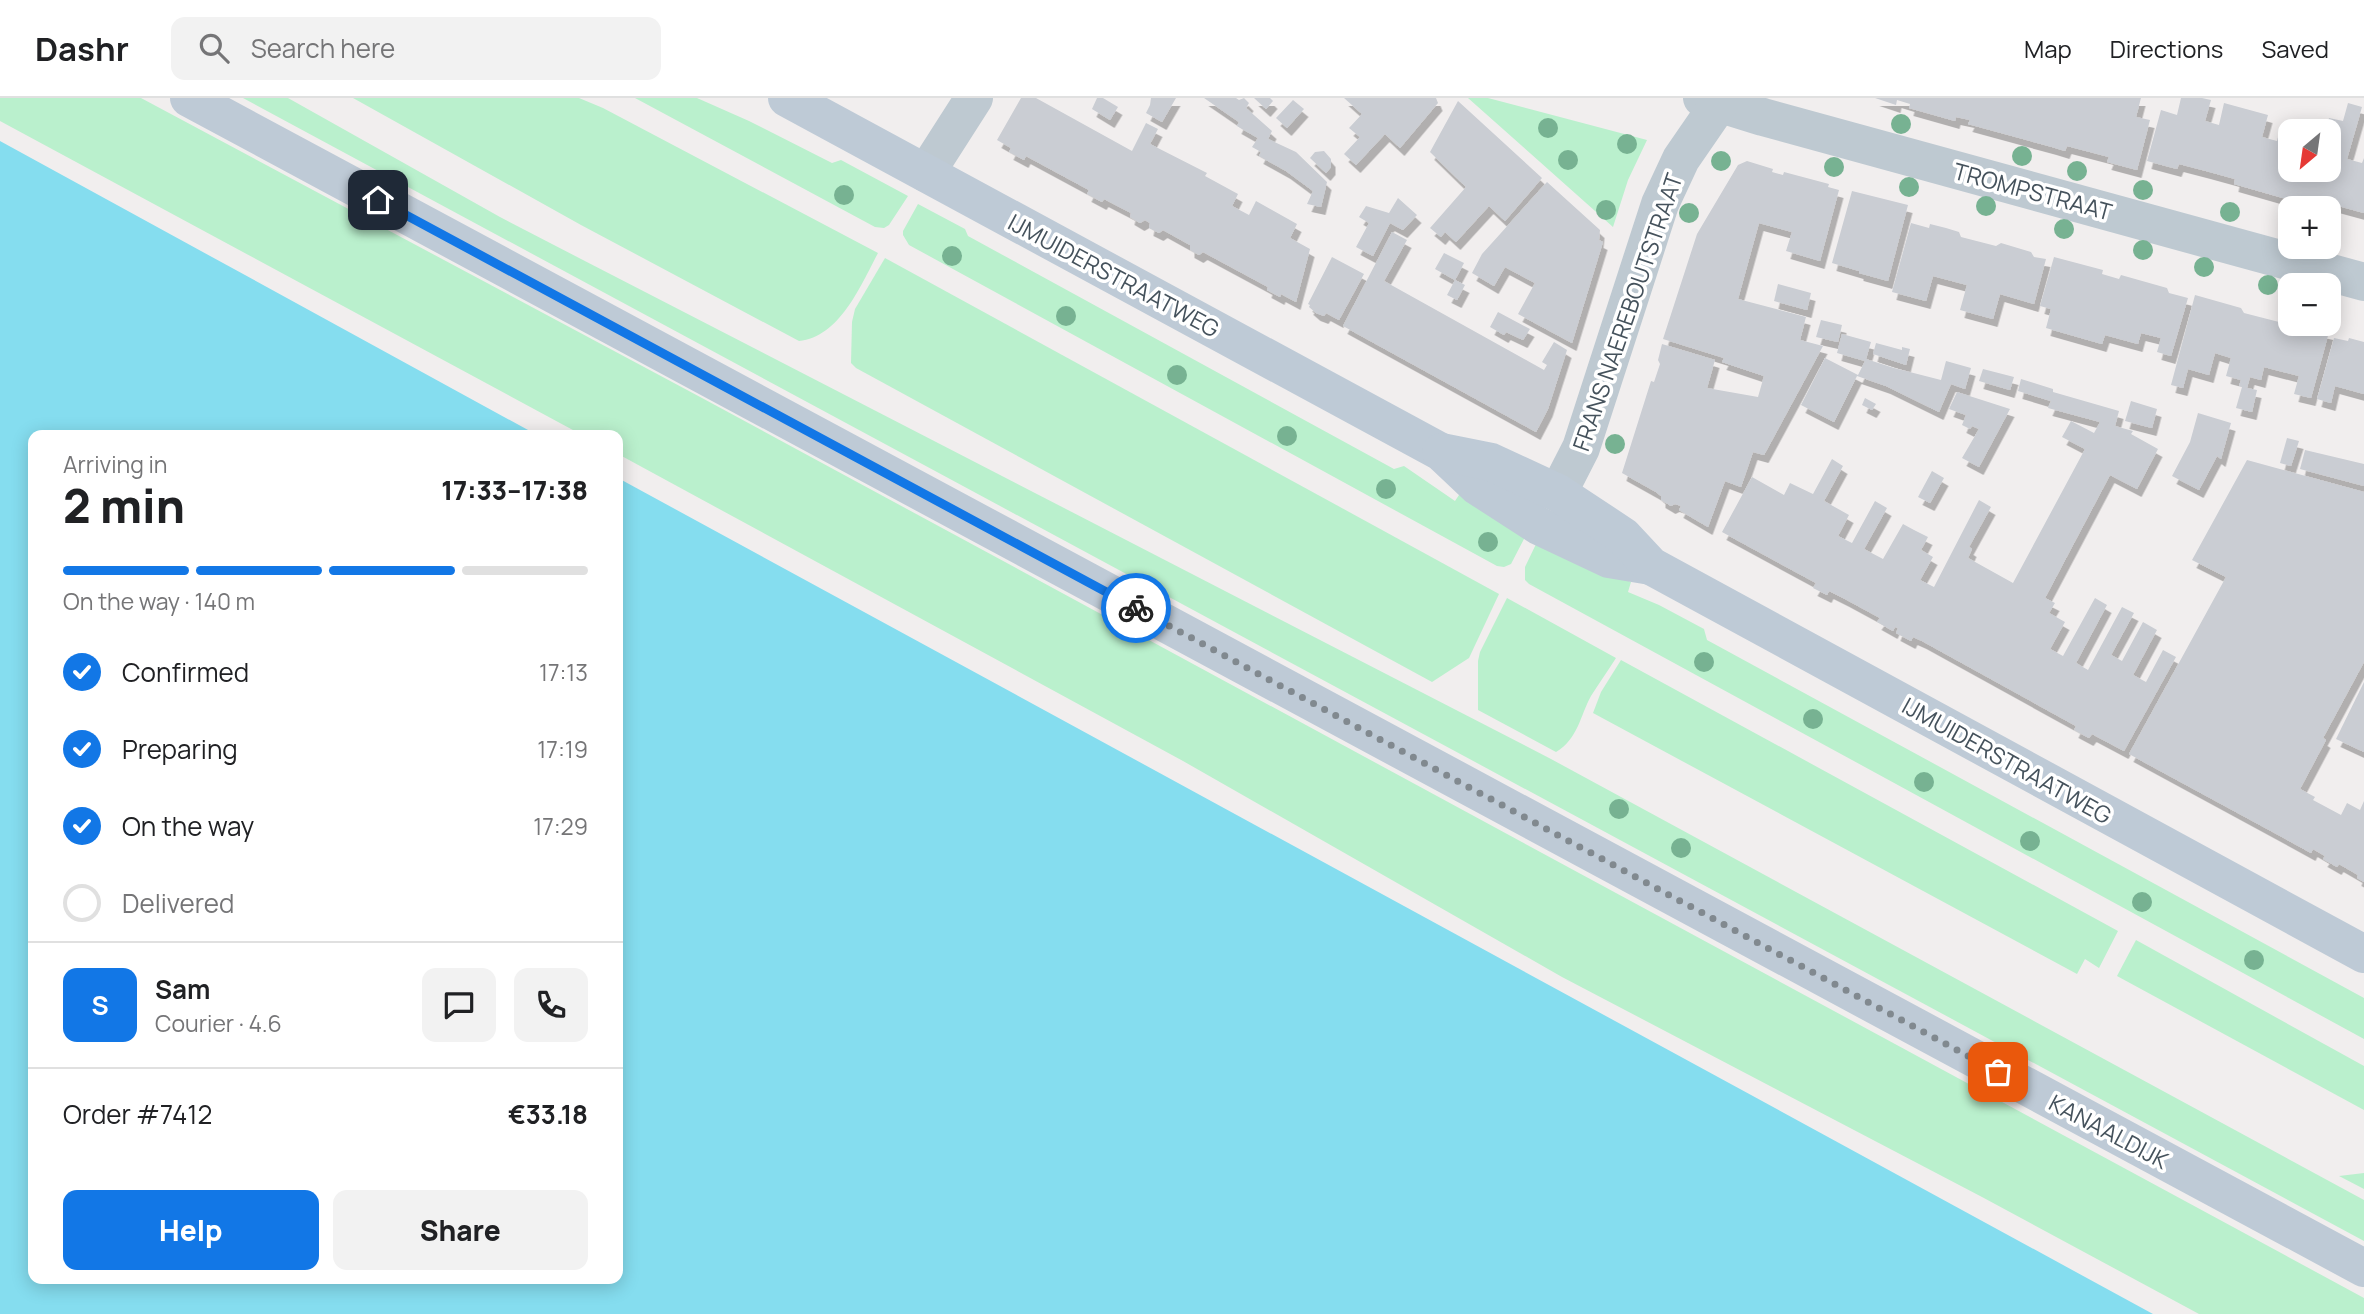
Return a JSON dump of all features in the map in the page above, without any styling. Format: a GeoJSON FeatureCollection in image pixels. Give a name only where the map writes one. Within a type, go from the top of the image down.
{"type":"FeatureCollection","features":[{"type":"Feature","properties":{"kind":"main road","name":"KANAALDIJK"},"geometry":{"type":"LineString","coordinates":[[189,98],[2364,1268]]}},
{"type":"Feature","properties":{"kind":"main road","name":"IJMUIDERSTRAATWEG"},"geometry":{"type":"LineString","coordinates":[[787,98],[1441,452],[1477,486],[1539,526],[1609,559],[1651,566]]}},
{"type":"Feature","properties":{"kind":"main road","name":"IJMUIDERSTRAATWEG"},"geometry":{"type":"LineString","coordinates":[[1441,452],[1491,462],[1558,493],[1623,536],[1651,566],[2364,954]]}},
{"type":"Feature","properties":{"kind":"street"},"geometry":{"type":"LineString","coordinates":[[926,173],[974,98]]}},
{"type":"Feature","properties":{"kind":"street","name":"TROMPSTRAAT"},"geometry":{"type":"LineString","coordinates":[[1715,100],[2364,282]]}},
{"type":"Feature","properties":{"kind":"street","name":"FRANS NAEREBOUTSTRAAT"},"geometry":{"type":"LineString","coordinates":[[1558,493],[1581,448],[1660,204],[1681,159],[1715,100]]}},
{"type":"Feature","properties":{"kind":"green space"},"geometry":{"type":"Polygon","coordinates":[[[0,98],[141,98],[702,398],[2364,1298],[2364,1314],[2199,1314],[1562,977],[1183,761],[623,457],[623,430],[573,430],[0,121],[0,98]]]}},
{"type":"Feature","properties":{"kind":"green space"},"geometry":{"type":"Polygon","coordinates":[[[243,98],[288,98],[500,217],[1551,759],[2364,1200],[2364,1241],[243,98]]]}},
{"type":"Feature","properties":{"kind":"green space"},"geometry":{"type":"Polygon","coordinates":[[[353,98],[579,98],[603,108],[878,253],[848,308],[838,320],[813,337],[799,341],[581,225],[353,98]]]}},
{"type":"Feature","properties":{"kind":"green space"},"geometry":{"type":"Polygon","coordinates":[[[635,98],[697,98],[832,163],[841,160],[908,196],[889,225],[884,228],[875,227],[635,98]]]}},
{"type":"Feature","properties":{"kind":"green space"},"geometry":{"type":"Polygon","coordinates":[[[1468,98],[1488,98],[1647,140],[1628,180],[1613,227],[1468,98]]]}},
{"type":"Feature","properties":{"kind":"green space"},"geometry":{"type":"Polygon","coordinates":[[[918,204],[965,229],[968,236],[1394,469],[1404,466],[1455,501],[1461,492],[1525,537],[1511,564],[1497,566],[909,245],[903,231],[918,204]]]}},
{"type":"Feature","properties":{"kind":"green space"},"geometry":{"type":"Polygon","coordinates":[[[885,258],[1499,594],[1469,658],[1432,682],[856,368],[851,363],[855,309],[885,258]]]}},
{"type":"Feature","properties":{"kind":"green space"},"geometry":{"type":"Polygon","coordinates":[[[1537,542],[1631,582],[1628,592],[1704,629],[1707,640],[2364,998],[2364,1039],[1529,584],[1525,580],[1525,567],[1537,542]]]}},
{"type":"Feature","properties":{"kind":"green space"},"geometry":{"type":"Polygon","coordinates":[[[1507,598],[1616,658],[1591,696],[1574,734],[1556,752],[1478,710],[1480,652],[1507,598]]]}},
{"type":"Feature","properties":{"kind":"green space"},"geometry":{"type":"Polygon","coordinates":[[[1621,660],[2118,931],[2099,968],[2085,959],[2077,974],[1593,713],[1601,692],[1621,660]]]}},
{"type":"Feature","properties":{"kind":"green space"},"geometry":{"type":"Polygon","coordinates":[[[2136,940],[2364,1066],[2364,1110],[2117,976],[2136,940]]]}},
{"type":"Feature","properties":{"kind":"green space"},"geometry":{"type":"Polygon","coordinates":[[[2364,1173],[2364,1189],[2339,1176],[2364,1173]]]}},
{"type":"Feature","properties":{"kind":"water"},"geometry":{"type":"Polygon","coordinates":[[[0,141],[528,430],[28,430],[28,1284],[623,1284],[623,481],[2153,1314],[0,1314],[0,141]]]}},
{"type":"Feature","properties":{"kind":"building"},"geometry":{"type":"Polygon","coordinates":[[[1021,98],[1036,98],[1132,151],[1146,123],[1158,129],[1150,144],[1207,173],[1205,176],[1238,194],[1232,206],[1249,215],[1256,201],[1297,224],[1290,238],[1310,249],[1296,302],[1281,294],[1280,297],[1267,290],[1268,287],[1203,252],[1199,255],[1190,250],[1190,245],[1163,230],[1159,233],[1149,228],[1150,223],[1145,220],[1140,223],[1130,217],[1131,213],[1104,199],[1102,202],[1087,194],[1089,190],[1026,156],[1024,160],[1009,152],[1011,148],[997,140],[1021,98]]]}},
{"type":"Feature","properties":{"kind":"building"},"geometry":{"type":"Polygon","coordinates":[[[1097,98],[1103,98],[1118,107],[1110,120],[1092,109],[1097,98]]]}},
{"type":"Feature","properties":{"kind":"building"},"geometry":{"type":"Polygon","coordinates":[[[1151,98],[1176,98],[1162,122],[1146,113],[1151,98]]]}},
{"type":"Feature","properties":{"kind":"building"},"geometry":{"type":"Polygon","coordinates":[[[1204,98],[1244,98],[1249,103],[1246,108],[1272,131],[1268,139],[1296,152],[1327,182],[1321,207],[1307,204],[1313,191],[1259,156],[1261,152],[1252,147],[1258,138],[1237,126],[1239,122],[1204,98]]]}},
{"type":"Feature","properties":{"kind":"building"},"geometry":{"type":"Polygon","coordinates":[[[1254,98],[1270,98],[1273,101],[1266,109],[1254,98]]]}},
{"type":"Feature","properties":{"kind":"building"},"geometry":{"type":"Polygon","coordinates":[[[1344,98],[1436,98],[1438,103],[1400,148],[1385,134],[1356,165],[1344,154],[1360,137],[1349,128],[1362,114],[1344,98]]]}},
{"type":"Feature","properties":{"kind":"building"},"geometry":{"type":"Polygon","coordinates":[[[1875,98],[2141,98],[2136,117],[2150,120],[2137,170],[2107,162],[2109,157],[2067,146],[2065,151],[1968,124],[1970,120],[1956,117],[1955,121],[1909,108],[1910,104],[1897,100],[1896,105],[1875,98]]]}},
{"type":"Feature","properties":{"kind":"building"},"geometry":{"type":"Polygon","coordinates":[[[2181,98],[2202,98],[2211,100],[2205,121],[2219,125],[2224,103],[2268,115],[2262,137],[2277,141],[2278,137],[2278,182],[2342,182],[2342,121],[2348,103],[2362,107],[2347,159],[2362,163],[2364,158],[2364,213],[2341,207],[2341,196],[2278,197],[2234,184],[2235,179],[2206,171],[2179,164],[2177,169],[2147,161],[2161,110],[2177,115],[2181,98]]]}},
{"type":"Feature","properties":{"kind":"building"},"geometry":{"type":"Polygon","coordinates":[[[1293,100],[1304,109],[1287,128],[1276,118],[1293,100]]]}},
{"type":"Feature","properties":{"kind":"building"},"geometry":{"type":"Polygon","coordinates":[[[1458,101],[1542,178],[1505,221],[1489,206],[1456,242],[1445,232],[1441,237],[1430,228],[1466,187],[1430,152],[1458,101]]]}},
{"type":"Feature","properties":{"kind":"building"},"geometry":{"type":"Polygon","coordinates":[[[1324,151],[1331,159],[1331,167],[1326,173],[1310,158],[1315,152],[1324,151]]]}},
{"type":"Feature","properties":{"kind":"building"},"geometry":{"type":"Polygon","coordinates":[[[1747,161],[1773,169],[1772,172],[1783,175],[1784,172],[1829,184],[1828,187],[1839,190],[1820,261],[1786,251],[1792,232],[1759,223],[1738,299],[1806,317],[1800,340],[1823,346],[1764,455],[1753,452],[1741,487],[1725,481],[1708,527],[1679,510],[1681,506],[1671,506],[1661,500],[1661,496],[1656,492],[1622,473],[1651,381],[1654,382],[1660,364],[1658,360],[1662,344],[1715,360],[1707,388],[1758,397],[1764,376],[1722,362],[1724,358],[1663,339],[1697,234],[1738,165],[1747,161]]]}},
{"type":"Feature","properties":{"kind":"building"},"geometry":{"type":"Polygon","coordinates":[[[1547,182],[1600,230],[1599,240],[1603,242],[1572,343],[1518,314],[1535,283],[1505,267],[1494,286],[1472,273],[1482,254],[1547,182]]]}},
{"type":"Feature","properties":{"kind":"building"},"geometry":{"type":"Polygon","coordinates":[[[1852,191],[1908,205],[1888,281],[1832,263],[1852,191]]]}},
{"type":"Feature","properties":{"kind":"building"},"geometry":{"type":"Polygon","coordinates":[[[1398,198],[1417,215],[1403,230],[1390,223],[1373,256],[1356,247],[1369,223],[1359,217],[1366,206],[1389,213],[1398,198]]]}},
{"type":"Feature","properties":{"kind":"building"},"geometry":{"type":"Polygon","coordinates":[[[1911,223],[1929,228],[1930,224],[1946,228],[1959,232],[1961,237],[1996,246],[2001,243],[2031,252],[2034,257],[2046,259],[2034,304],[2000,294],[1993,319],[1960,310],[1967,285],[1933,276],[1926,301],[1892,292],[1911,223]]]}},
{"type":"Feature","properties":{"kind":"building"},"geometry":{"type":"Polygon","coordinates":[[[1392,232],[1407,240],[1384,281],[1544,370],[1547,365],[1542,362],[1554,342],[1567,350],[1548,409],[1536,432],[1343,326],[1392,232]]]}},
{"type":"Feature","properties":{"kind":"building"},"geometry":{"type":"Polygon","coordinates":[[[1444,253],[1464,263],[1455,280],[1435,269],[1444,253]]]}},
{"type":"Feature","properties":{"kind":"building"},"geometry":{"type":"Polygon","coordinates":[[[1332,257],[1364,274],[1339,320],[1326,313],[1324,316],[1316,313],[1308,304],[1332,257]]]}},
{"type":"Feature","properties":{"kind":"building"},"geometry":{"type":"Polygon","coordinates":[[[2054,257],[2103,270],[2102,274],[2119,279],[2121,275],[2167,288],[2169,293],[2188,298],[2171,356],[2157,352],[2161,338],[2141,333],[2138,344],[2105,335],[2102,344],[2046,328],[2051,309],[2040,306],[2054,257]]]}},
{"type":"Feature","properties":{"kind":"building"},"geometry":{"type":"Polygon","coordinates":[[[1455,280],[1465,285],[1457,300],[1447,295],[1455,280]]]}},
{"type":"Feature","properties":{"kind":"building"},"geometry":{"type":"Polygon","coordinates":[[[1778,284],[1811,293],[1807,310],[1774,301],[1778,284]]]}},
{"type":"Feature","properties":{"kind":"building"},"geometry":{"type":"Polygon","coordinates":[[[2195,295],[2241,308],[2244,313],[2278,322],[2278,336],[2328,336],[2311,398],[2294,394],[2299,376],[2264,367],[2261,380],[2250,377],[2247,388],[2257,390],[2252,412],[2236,408],[2242,387],[2239,386],[2241,380],[2226,376],[2231,358],[2215,353],[2209,375],[2188,369],[2183,388],[2171,385],[2195,295]]]}},
{"type":"Feature","properties":{"kind":"building"},"geometry":{"type":"Polygon","coordinates":[[[1498,312],[1530,329],[1523,340],[1506,332],[1504,335],[1490,327],[1498,312]]]}},
{"type":"Feature","properties":{"kind":"building"},"geometry":{"type":"Polygon","coordinates":[[[1821,320],[1842,325],[1838,342],[1816,337],[1821,320]]]}},
{"type":"Feature","properties":{"kind":"building"},"geometry":{"type":"Polygon","coordinates":[[[1842,334],[1871,342],[1866,359],[1894,368],[1941,380],[1946,361],[1971,368],[1965,389],[1951,384],[1939,412],[1886,386],[1857,376],[1834,422],[1801,405],[1825,358],[1858,375],[1865,361],[1837,353],[1842,334]]]}},
{"type":"Feature","properties":{"kind":"building"},"geometry":{"type":"Polygon","coordinates":[[[2334,338],[2364,342],[2364,394],[2335,386],[2331,403],[2317,399],[2334,338]]]}},
{"type":"Feature","properties":{"kind":"building"},"geometry":{"type":"Polygon","coordinates":[[[1876,343],[1902,350],[1902,347],[1910,349],[1906,365],[1873,354],[1876,343]]]}},
{"type":"Feature","properties":{"kind":"building"},"geometry":{"type":"Polygon","coordinates":[[[1983,369],[2014,377],[2010,390],[1979,381],[1983,369]]]}},
{"type":"Feature","properties":{"kind":"building"},"geometry":{"type":"Polygon","coordinates":[[[2021,379],[2053,389],[2053,392],[2119,411],[2115,426],[2133,431],[2131,434],[2158,449],[2137,489],[2110,475],[2045,598],[2055,603],[2049,613],[2065,622],[2050,649],[2063,656],[2095,598],[2107,605],[2076,663],[2088,670],[2122,607],[2134,613],[2111,655],[2122,661],[2143,622],[2157,630],[2133,675],[2146,682],[2163,650],[2176,657],[2124,751],[2092,734],[2089,738],[2074,730],[2076,726],[1922,641],[1913,637],[1911,641],[1896,633],[1898,628],[1895,627],[1893,631],[1877,622],[1880,618],[1845,599],[1829,591],[1827,595],[1813,588],[1816,583],[1722,532],[1752,477],[1784,495],[1790,483],[1813,494],[1832,459],[1843,466],[1824,501],[1849,515],[1838,536],[1852,543],[1875,501],[1887,508],[1864,549],[1883,559],[1903,524],[1928,537],[1921,550],[1933,557],[1920,580],[1934,587],[1979,500],[1991,507],[1969,547],[1972,549],[1968,558],[2013,583],[2085,449],[2062,437],[2071,421],[2094,433],[2100,422],[2048,408],[2051,401],[2018,391],[2021,379]]]}},
{"type":"Feature","properties":{"kind":"building"},"geometry":{"type":"Polygon","coordinates":[[[1957,392],[2010,409],[1979,467],[1962,458],[1979,429],[1962,425],[1966,415],[1949,409],[1957,392]]]}},
{"type":"Feature","properties":{"kind":"building"},"geometry":{"type":"Polygon","coordinates":[[[1865,398],[1876,404],[1872,410],[1862,405],[1865,398]]]}},
{"type":"Feature","properties":{"kind":"building"},"geometry":{"type":"Polygon","coordinates":[[[2131,401],[2157,409],[2152,428],[2125,421],[2131,401]]]}},
{"type":"Feature","properties":{"kind":"building"},"geometry":{"type":"Polygon","coordinates":[[[2198,413],[2231,423],[2221,459],[2217,456],[2199,490],[2172,476],[2190,442],[2198,413]]]}},
{"type":"Feature","properties":{"kind":"building"},"geometry":{"type":"Polygon","coordinates":[[[2287,438],[2299,441],[2291,466],[2280,463],[2287,438]]]}},
{"type":"Feature","properties":{"kind":"building"},"geometry":{"type":"Polygon","coordinates":[[[2305,450],[2364,464],[2364,486],[2300,469],[2305,450]]]}},
{"type":"Feature","properties":{"kind":"building"},"geometry":{"type":"Polygon","coordinates":[[[2247,460],[2364,492],[2364,662],[2323,738],[2326,740],[2300,789],[2315,797],[2313,800],[2341,815],[2347,803],[2360,810],[2364,801],[2364,882],[2357,878],[2358,875],[2339,864],[2337,867],[2323,859],[2325,856],[2313,849],[2311,853],[2129,754],[2226,577],[2192,560],[2247,460]]]}},
{"type":"Feature","properties":{"kind":"building"},"geometry":{"type":"Polygon","coordinates":[[[1932,471],[1944,478],[1930,503],[1918,497],[1932,471]]]}},
{"type":"Feature","properties":{"kind":"building"},"geometry":{"type":"Polygon","coordinates":[[[2364,682],[2364,752],[2336,739],[2364,682]]]}},
{"type":"Feature","properties":{"kind":"way so far"},"geometry":{"type":"LineString","coordinates":[[1136,608],[1998,1072]]}},
{"type":"Feature","properties":{"kind":"route"},"geometry":{"type":"LineString","coordinates":[[378,200],[1136,608]]}}]}
